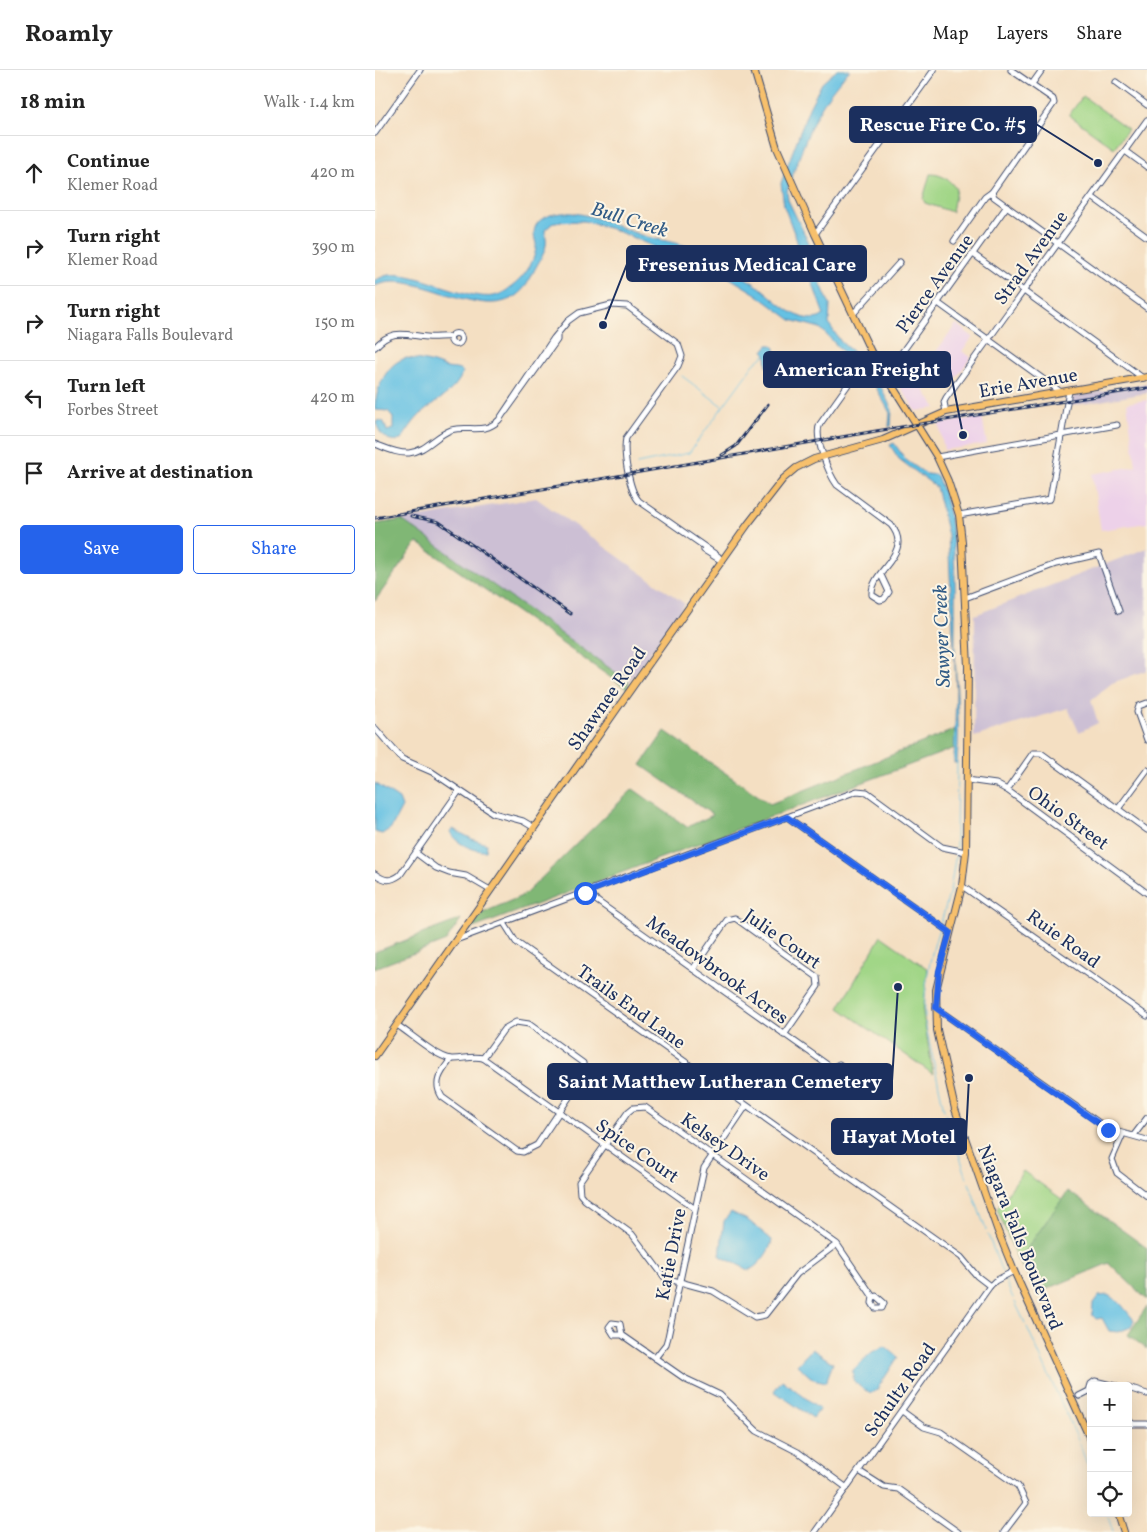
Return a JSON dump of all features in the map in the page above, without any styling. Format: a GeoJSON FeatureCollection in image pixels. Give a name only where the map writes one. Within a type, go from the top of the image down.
{"type":"FeatureCollection","features":[{"type":"Feature","properties":{"kind":"main road","name":"Niagara Falls Boulevard"},"geometry":{"type":"LineString","coordinates":[[753,70],[765,113],[785,167],[815,234],[885,376],[937,457],[952,491],[959,515],[965,598],[968,687],[966,852],[962,886],[939,971],[936,1008],[937,1030],[955,1109],[1014,1271],[1087,1432]]}},
{"type":"Feature","properties":{"kind":"main road","name":"Erie Avenue"},"geometry":{"type":"LineString","coordinates":[[916,424],[946,412],[1145,378]]}},
{"type":"Feature","properties":{"kind":"main road","name":"Shawnee Road"},"geometry":{"type":"LineString","coordinates":[[375,1056],[533,828],[722,561],[783,479],[797,468],[824,455],[883,440],[916,424]]}},
{"type":"Feature","properties":{"kind":"main road"},"geometry":{"type":"LineString","coordinates":[[1119,1517],[1124,1532]]}},
{"type":"Feature","properties":{"kind":"street"},"geometry":{"type":"LineString","coordinates":[[375,133],[420,70]]}},
{"type":"Feature","properties":{"kind":"street"},"geometry":{"type":"LineString","coordinates":[[815,234],[934,70]]}},
{"type":"Feature","properties":{"kind":"street"},"geometry":{"type":"LineString","coordinates":[[954,240],[985,197],[992,192],[1054,103],[1053,99],[1011,70]]}},
{"type":"Feature","properties":{"kind":"street"},"geometry":{"type":"LineString","coordinates":[[1032,84],[1042,70]]}},
{"type":"Feature","properties":{"kind":"street"},"geometry":{"type":"LineString","coordinates":[[1116,82],[1147,104]]}},
{"type":"Feature","properties":{"kind":"street","name":"Strad Avenue"},"geometry":{"type":"LineString","coordinates":[[946,412],[944,402],[946,398],[1147,120]]}},
{"type":"Feature","properties":{"kind":"street"},"geometry":{"type":"LineString","coordinates":[[1125,151],[1147,167]]}},
{"type":"Feature","properties":{"kind":"street"},"geometry":{"type":"LineString","coordinates":[[992,192],[994,197],[1147,308]]}},
{"type":"Feature","properties":{"kind":"street"},"geometry":{"type":"LineString","coordinates":[[1092,197],[1147,237]]}},
{"type":"Feature","properties":{"kind":"street","name":"Pierce Avenue"},"geometry":{"type":"LineString","coordinates":[[885,376],[1007,206]]}},
{"type":"Feature","properties":{"kind":"street"},"geometry":{"type":"LineString","coordinates":[[973,254],[1023,292],[1145,378]]}},
{"type":"Feature","properties":{"kind":"street"},"geometry":{"type":"LineString","coordinates":[[853,314],[900,262]]}},
{"type":"Feature","properties":{"kind":"street"},"geometry":{"type":"LineString","coordinates":[[938,303],[1061,392]]}},
{"type":"Feature","properties":{"kind":"street"},"geometry":{"type":"LineString","coordinates":[[375,444],[402,453],[415,452],[451,430],[480,429],[491,426],[504,413],[553,338],[557,336],[575,315],[619,304],[627,306],[678,344],[682,356],[680,363],[628,435],[625,448],[634,496],[716,559],[722,561]]}},
{"type":"Feature","properties":{"kind":"street"},"geometry":{"type":"LineString","coordinates":[[375,347],[385,339],[405,333],[428,338],[451,336]]}},
{"type":"Feature","properties":{"kind":"street"},"geometry":{"type":"LineString","coordinates":[[857,372],[818,428],[817,434],[837,485],[891,526],[896,532],[897,548],[871,588],[872,595],[880,600],[884,599],[889,592],[881,575]]}},
{"type":"Feature","properties":{"kind":"street"},"geometry":{"type":"LineString","coordinates":[[959,515],[1049,499],[1069,391]]}},
{"type":"Feature","properties":{"kind":"street"},"geometry":{"type":"LineString","coordinates":[[937,457],[1117,426]]}},
{"type":"Feature","properties":{"kind":"street"},"geometry":{"type":"LineString","coordinates":[[965,598],[1056,564],[1099,554],[1119,610]]}},
{"type":"Feature","properties":{"kind":"street"},"geometry":{"type":"LineString","coordinates":[[1147,703],[1139,706],[1137,712],[1147,740]]}},
{"type":"Feature","properties":{"kind":"street"},"geometry":{"type":"LineString","coordinates":[[375,728],[402,759],[432,772],[493,813],[523,821],[533,828]]}},
{"type":"Feature","properties":{"kind":"street"},"geometry":{"type":"LineString","coordinates":[[1007,790],[1033,753],[1041,754],[1147,830]]}},
{"type":"Feature","properties":{"kind":"street"},"geometry":{"type":"LineString","coordinates":[[1119,809],[1147,772]]}},
{"type":"Feature","properties":{"kind":"street","name":"Ohio Street"},"geometry":{"type":"LineString","coordinates":[[967,780],[995,784],[1007,790],[1147,893]]}},
{"type":"Feature","properties":{"kind":"street"},"geometry":{"type":"LineString","coordinates":[[375,874],[384,881],[392,880],[400,875],[459,791]]}},
{"type":"Feature","properties":{"kind":"street"},"geometry":{"type":"LineString","coordinates":[[455,940],[857,791],[867,792],[943,848],[966,852]]}},
{"type":"Feature","properties":{"kind":"street"},"geometry":{"type":"LineString","coordinates":[[787,817],[950,932]]}},
{"type":"Feature","properties":{"kind":"street"},"geometry":{"type":"LineString","coordinates":[[416,853],[436,868],[466,876],[490,890]]}},
{"type":"Feature","properties":{"kind":"street","name":"Ruie Road"},"geometry":{"type":"LineString","coordinates":[[962,886],[1147,1016]]}},
{"type":"Feature","properties":{"kind":"street","name":"Meadowbrook Acres"},"geometry":{"type":"LineString","coordinates":[[589,891],[597,901],[832,1068]]}},
{"type":"Feature","properties":{"kind":"street","name":"Julie Court"},"geometry":{"type":"LineString","coordinates":[[693,970],[727,920],[735,918],[817,977],[818,986],[784,1034]]}},
{"type":"Feature","properties":{"kind":"street","name":"Trails End Lane"},"geometry":{"type":"LineString","coordinates":[[504,923],[516,942],[961,1257],[977,1276],[990,1286]]}},
{"type":"Feature","properties":{"kind":"street"},"geometry":{"type":"LineString","coordinates":[[936,1008],[1108,1130],[1134,1135],[1147,1140]]}},
{"type":"Feature","properties":{"kind":"street"},"geometry":{"type":"LineString","coordinates":[[397,1025],[438,1053],[451,1059],[463,1057],[483,1058],[504,1029],[516,1022],[529,1024],[583,1063],[584,1075],[537,1145],[523,1152],[517,1150],[441,1098],[437,1091],[437,1082],[451,1059]]}},
{"type":"Feature","properties":{"kind":"street","name":"Spice Court"},"geometry":{"type":"LineString","coordinates":[[483,1058],[694,1208]]}},
{"type":"Feature","properties":{"kind":"street","name":"Kelsey Drive"},"geometry":{"type":"LineString","coordinates":[[837,1244],[797,1274],[765,1315],[759,1317],[750,1315],[713,1291],[665,1278],[632,1234],[581,1194],[579,1182],[628,1112],[639,1106],[645,1107],[837,1244],[873,1297]]}},
{"type":"Feature","properties":{"kind":"street","name":"Katie Drive"},"geometry":{"type":"LineString","coordinates":[[655,1358],[666,1344],[681,1283],[694,1208],[704,1168],[711,1154],[746,1106]]}},
{"type":"Feature","properties":{"kind":"street"},"geometry":{"type":"LineString","coordinates":[[1134,1135],[1147,1118]]}},
{"type":"Feature","properties":{"kind":"street"},"geometry":{"type":"LineString","coordinates":[[1123,1134],[1112,1160],[1117,1173],[1147,1196]]}},
{"type":"Feature","properties":{"kind":"street","name":"Schultz Road"},"geometry":{"type":"LineString","coordinates":[[815,1532],[990,1286],[995,1281],[1014,1271]]}},
{"type":"Feature","properties":{"kind":"street"},"geometry":{"type":"LineString","coordinates":[[621,1335],[684,1378],[720,1395],[757,1432],[798,1452],[847,1488]]}},
{"type":"Feature","properties":{"kind":"street"},"geometry":{"type":"LineString","coordinates":[[1132,1389],[1147,1394]]}},
{"type":"Feature","properties":{"kind":"street"},"geometry":{"type":"LineString","coordinates":[[1079,1396],[1087,1392]]}},
{"type":"Feature","properties":{"kind":"street"},"geometry":{"type":"LineString","coordinates":[[902,1411],[925,1427],[941,1432],[1018,1486],[1026,1503],[1005,1532]]}},
{"type":"Feature","properties":{"kind":"street"},"geometry":{"type":"LineString","coordinates":[[1132,1423],[1147,1424]]}},
{"type":"Feature","properties":{"kind":"street"},"geometry":{"type":"LineString","coordinates":[[859,1471],[884,1486],[898,1489],[958,1532]]}},
{"type":"Feature","properties":{"kind":"shaded area"},"geometry":{"type":"Polygon","coordinates":[[[956,324],[973,337],[962,351],[971,357],[949,388],[923,370],[956,324]]]}},
{"type":"Feature","properties":{"kind":"shaded area"},"geometry":{"type":"Polygon","coordinates":[[[903,359],[936,408],[916,411],[892,374],[903,359]]]}},
{"type":"Feature","properties":{"kind":"shaded area"},"geometry":{"type":"Polygon","coordinates":[[[1147,383],[1147,393],[1071,406],[1073,397],[1147,383]]]}},
{"type":"Feature","properties":{"kind":"shaded area"},"geometry":{"type":"Polygon","coordinates":[[[1147,400],[1147,523],[1101,530],[1092,474],[1136,466],[1127,403],[1147,400]]]}},
{"type":"Feature","properties":{"kind":"shaded area"},"geometry":{"type":"Polygon","coordinates":[[[982,417],[987,444],[944,450],[939,424],[982,417]]]}},
{"type":"Feature","properties":{"kind":"shaded area"},"geometry":{"type":"Polygon","coordinates":[[[536,498],[685,604],[629,682],[402,520],[536,498]]]}},
{"type":"Feature","properties":{"kind":"shaded area"},"geometry":{"type":"Polygon","coordinates":[[[1147,548],[1147,670],[1112,683],[1091,700],[1098,723],[1079,732],[1068,708],[974,737],[975,615],[1147,548]]]}},
{"type":"Feature","properties":{"kind":"green space"},"geometry":{"type":"Polygon","coordinates":[[[1083,96],[1128,129],[1114,148],[1069,115],[1083,96]]]}},
{"type":"Feature","properties":{"kind":"green space"},"geometry":{"type":"Polygon","coordinates":[[[930,174],[945,178],[956,189],[952,212],[925,203],[923,199],[930,174]]]}},
{"type":"Feature","properties":{"kind":"green space"},"geometry":{"type":"Polygon","coordinates":[[[402,520],[629,682],[627,689],[417,542],[375,601],[375,524],[402,520]]]}},
{"type":"Feature","properties":{"kind":"green space"},"geometry":{"type":"Polygon","coordinates":[[[956,729],[955,748],[468,930],[480,914],[524,895],[633,789],[687,827],[713,815],[641,765],[665,731],[770,804],[956,729]]]}},
{"type":"Feature","properties":{"kind":"green space"},"geometry":{"type":"Polygon","coordinates":[[[461,919],[446,941],[375,968],[375,952],[461,919]]]}},
{"type":"Feature","properties":{"kind":"green space"},"geometry":{"type":"Polygon","coordinates":[[[881,936],[928,969],[923,1013],[933,1074],[839,1008],[881,936]]]}},
{"type":"Feature","properties":{"kind":"green space"},"geometry":{"type":"Polygon","coordinates":[[[1023,1171],[1063,1200],[1018,1261],[997,1209],[1023,1171]]]}},
{"type":"Feature","properties":{"kind":"green space"},"geometry":{"type":"Polygon","coordinates":[[[1068,1191],[1147,1248],[1147,1300],[1109,1263],[1040,1292],[1018,1261],[1068,1191]]]}},
{"type":"Feature","properties":{"kind":"green space"},"geometry":{"type":"Polygon","coordinates":[[[1147,1306],[1147,1349],[1128,1335],[1147,1306]]]}},
{"type":"Feature","properties":{"kind":"water"},"geometry":{"type":"Polygon","coordinates":[[[837,70],[850,70],[827,98],[811,126],[787,191],[788,200],[808,241],[815,262],[816,273],[830,305],[829,324],[841,342],[867,364],[882,389],[892,410],[891,426],[889,427],[890,413],[865,367],[847,356],[820,328],[791,320],[756,294],[694,256],[657,248],[615,230],[584,221],[554,222],[545,230],[545,248],[533,273],[519,293],[502,302],[482,303],[415,285],[394,282],[375,286],[375,280],[387,275],[401,275],[476,295],[489,296],[500,294],[519,281],[532,262],[536,246],[534,234],[538,223],[542,219],[554,214],[572,213],[598,219],[648,237],[689,247],[719,262],[758,286],[794,314],[810,319],[819,318],[824,315],[811,279],[799,255],[797,241],[784,206],[781,183],[809,108],[822,83],[837,70]]]}},
{"type":"Feature","properties":{"kind":"water"},"geometry":{"type":"Polygon","coordinates":[[[768,345],[772,345],[775,348],[775,365],[772,367],[767,367],[766,354],[763,351],[768,345]]]}},
{"type":"Feature","properties":{"kind":"water"},"geometry":{"type":"Polygon","coordinates":[[[407,358],[430,362],[463,372],[450,391],[418,417],[401,440],[396,441],[384,437],[379,430],[376,422],[379,420],[384,422],[387,431],[393,429],[393,417],[388,411],[375,410],[377,394],[383,378],[393,365],[407,358]]]}},
{"type":"Feature","properties":{"kind":"water"},"geometry":{"type":"Polygon","coordinates":[[[894,443],[906,460],[926,474],[936,475],[943,492],[952,530],[955,571],[957,763],[954,763],[956,689],[948,535],[936,487],[899,459],[890,445],[894,443]]]}},
{"type":"Feature","properties":{"kind":"water"},"geometry":{"type":"Polygon","coordinates":[[[375,783],[399,799],[402,807],[391,828],[382,834],[375,832],[375,783]]]}},
{"type":"Feature","properties":{"kind":"water"},"geometry":{"type":"Polygon","coordinates":[[[453,829],[474,840],[487,844],[486,851],[471,848],[460,843],[450,831],[453,829]]]}},
{"type":"Feature","properties":{"kind":"water"},"geometry":{"type":"Polygon","coordinates":[[[731,1212],[749,1221],[772,1240],[763,1258],[749,1270],[720,1256],[724,1221],[731,1212]]]}},
{"type":"Feature","properties":{"kind":"water"},"geometry":{"type":"Polygon","coordinates":[[[1108,1295],[1120,1303],[1134,1320],[1131,1327],[1118,1332],[1109,1331],[1102,1318],[1096,1319],[1092,1315],[1093,1304],[1099,1296],[1108,1295]]]}},
{"type":"Feature","properties":{"kind":"water"},"geometry":{"type":"Polygon","coordinates":[[[885,1346],[898,1357],[876,1391],[871,1393],[855,1382],[853,1370],[872,1352],[885,1346]]]}},
{"type":"Feature","properties":{"kind":"water"},"geometry":{"type":"Polygon","coordinates":[[[812,1349],[833,1363],[826,1382],[813,1379],[797,1365],[812,1349]]]}},
{"type":"Feature","properties":{"kind":"water"},"geometry":{"type":"Polygon","coordinates":[[[782,1380],[820,1409],[813,1418],[774,1391],[782,1380]]]}},
{"type":"Feature","properties":{"kind":"waterway"},"geometry":{"type":"LineString","coordinates":[[637,464],[689,453],[754,364],[766,354]]}},
{"type":"Feature","properties":{"kind":"waterway"},"geometry":{"type":"LineString","coordinates":[[682,376],[722,406]]}},
{"type":"Feature","properties":{"kind":"waterway","name":"Sawyer Creek"},"geometry":{"type":"LineString","coordinates":[[956,848],[957,762]]}},
{"type":"Feature","properties":{"kind":"waterway","name":"Sawyer Creek"},"geometry":{"type":"LineString","coordinates":[[941,923],[950,891],[956,853]]}},
{"type":"Feature","properties":{"kind":"waterway","name":"Sawyer Creek"},"geometry":{"type":"LineString","coordinates":[[925,1018],[925,995],[928,973],[939,929]]}},
{"type":"Feature","properties":{"kind":"waterway","name":"Sawyer Creek"},"geometry":{"type":"LineString","coordinates":[[925,1022],[944,1110]]}},
{"type":"Feature","properties":{"kind":"waterway","name":"Sawyer Creek"},"geometry":{"type":"LineString","coordinates":[[946,1115],[967,1178]]}},
{"type":"Feature","properties":{"kind":"waterway","name":"Sawyer Creek"},"geometry":{"type":"LineString","coordinates":[[969,1183],[986,1230]]}},
{"type":"Feature","properties":{"kind":"waterway","name":"Sawyer Creek"},"geometry":{"type":"LineString","coordinates":[[988,1235],[1002,1272]]}},
{"type":"Feature","properties":{"kind":"waterway","name":"Sawyer Creek"},"geometry":{"type":"LineString","coordinates":[[1005,1280],[1013,1298]]}},
{"type":"Feature","properties":{"kind":"waterway","name":"Sawyer Creek"},"geometry":{"type":"LineString","coordinates":[[1015,1302],[1025,1323]]}},
{"type":"Feature","properties":{"kind":"waterway","name":"Sawyer Creek"},"geometry":{"type":"LineString","coordinates":[[1027,1327],[1078,1440]]}},
{"type":"Feature","properties":{"kind":"waterway","name":"Sawyer Creek"},"geometry":{"type":"LineString","coordinates":[[1079,1443],[1087,1464]]}},
{"type":"Feature","properties":{"kind":"waterway","name":"Sawyer Creek"},"geometry":{"type":"LineString","coordinates":[[1108,1517],[1113,1532]]}},
{"type":"Feature","properties":{"kind":"railway"},"geometry":{"type":"LineString","coordinates":[[375,518],[876,431],[1147,388]]}},
{"type":"Feature","properties":{"kind":"railway"},"geometry":{"type":"LineString","coordinates":[[722,455],[736,446],[768,404]]}},
{"type":"Feature","properties":{"kind":"railway"},"geometry":{"type":"LineString","coordinates":[[411,516],[439,522],[571,614]]}},
{"type":"Feature","properties":{"kind":"place","name":"Rescue Fire Co. #5"},"geometry":{"type":"Point","coordinates":[1098,163]}},
{"type":"Feature","properties":{"kind":"place","name":"Fresenius Medical Care"},"geometry":{"type":"Point","coordinates":[603,325]}},
{"type":"Feature","properties":{"kind":"place","name":"American Freight"},"geometry":{"type":"Point","coordinates":[963,435]}},
{"type":"Feature","properties":{"kind":"place","name":"Saint Matthew Lutheran Cemetery"},"geometry":{"type":"Point","coordinates":[898,987]}},
{"type":"Feature","properties":{"kind":"place","name":"Hayat Motel"},"geometry":{"type":"Point","coordinates":[969,1078]}},
{"type":"Feature","properties":{"kind":"route"},"geometry":{"type":"LineString","coordinates":[[585,893],[787,817],[950,932],[939,971],[936,1008],[1108,1130]]}},
{"type":"Feature","properties":{"kind":"water label","name":"Bull Creek"},"geometry":{"type":"Point","coordinates":[630,219]}}]}
